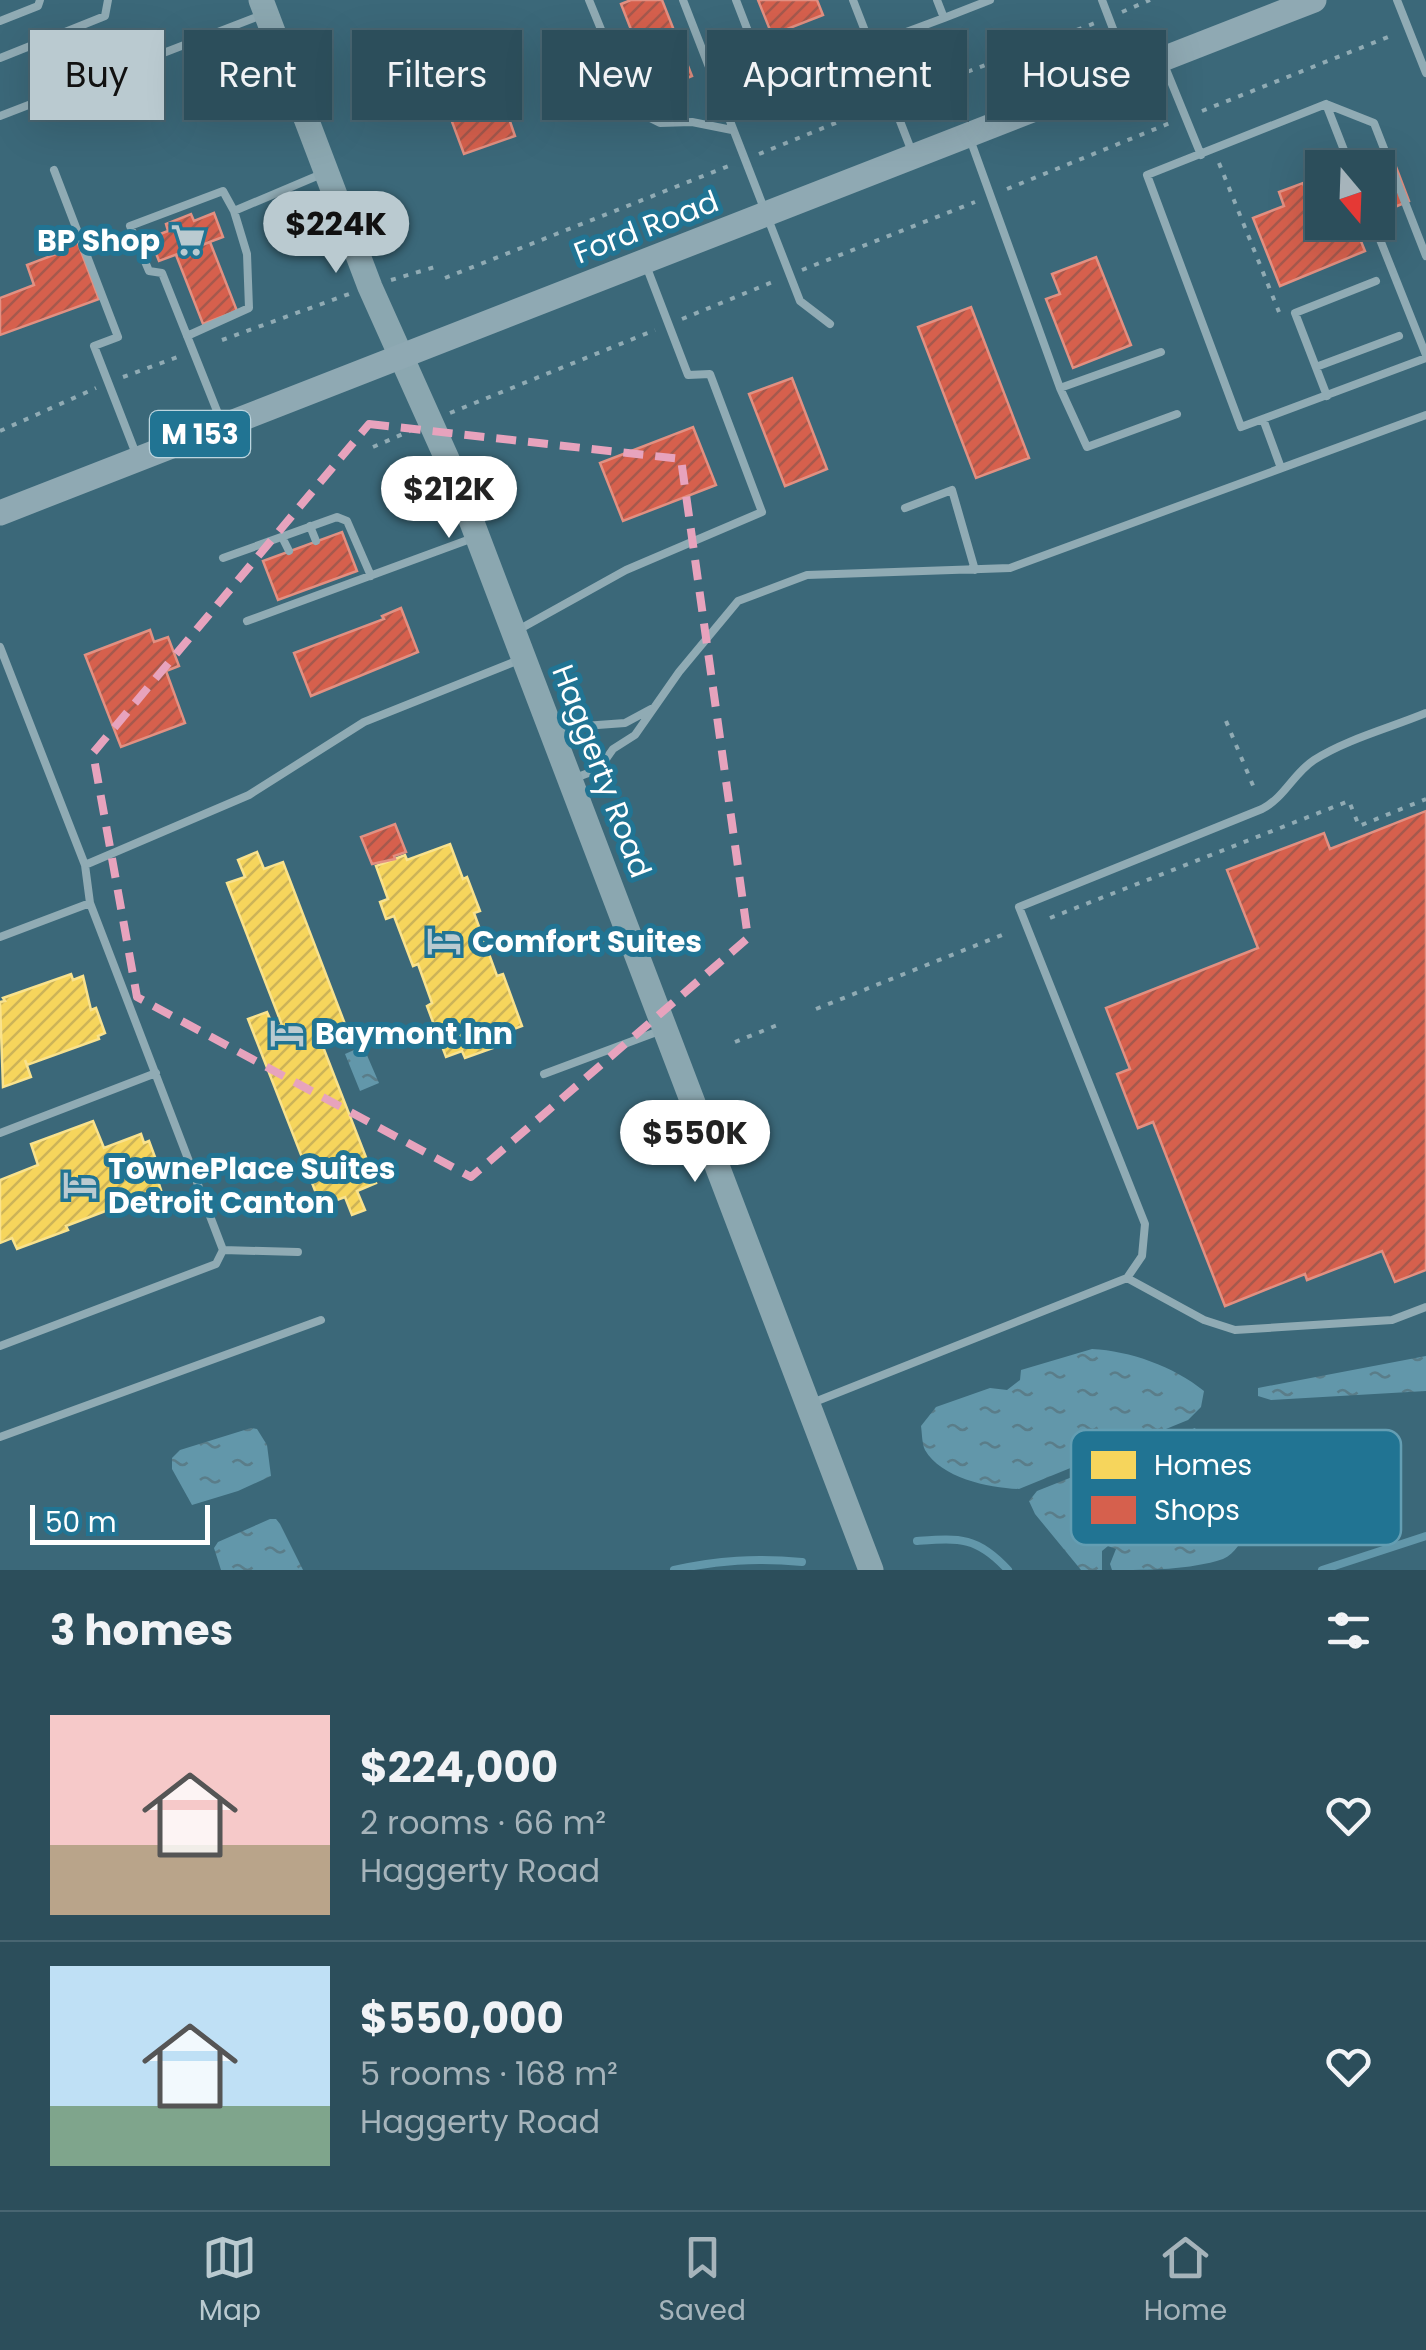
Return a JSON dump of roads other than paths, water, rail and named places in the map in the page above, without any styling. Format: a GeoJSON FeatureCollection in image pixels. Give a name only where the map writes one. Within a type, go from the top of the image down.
{"type":"FeatureCollection","features":[{"type":"Feature","properties":{"kind":"main road","name":"Ford Road"},"geometry":{"type":"LineString","coordinates":[[1166,56],[1314,0]]}},
{"type":"Feature","properties":{"kind":"main road","name":"Haggerty Road"},"geometry":{"type":"LineString","coordinates":[[263,7],[370,287],[432,420],[871,1570]]}},
{"type":"Feature","properties":{"kind":"main road","name":"Ford Road"},"geometry":{"type":"LineString","coordinates":[[1,509],[766,216],[1004,120]]}},
{"type":"Feature","properties":{"kind":"lane"},"geometry":{"type":"LineString","coordinates":[[0,21],[38,6],[40,0]]}},
{"type":"Feature","properties":{"kind":"lane"},"geometry":{"type":"LineString","coordinates":[[0,58],[104,16],[108,0]]}},
{"type":"Feature","properties":{"kind":"lane"},"geometry":{"type":"LineString","coordinates":[[589,0],[634,110],[660,122],[692,122],[732,130]]}},
{"type":"Feature","properties":{"kind":"lane"},"geometry":{"type":"LineString","coordinates":[[683,0],[800,300],[830,324]]}},
{"type":"Feature","properties":{"kind":"lane"},"geometry":{"type":"LineString","coordinates":[[736,0],[748,30]]}},
{"type":"Feature","properties":{"kind":"lane"},"geometry":{"type":"LineString","coordinates":[[853,0],[865,30]]}},
{"type":"Feature","properties":{"kind":"lane"},"geometry":{"type":"LineString","coordinates":[[936,0],[944,18]]}},
{"type":"Feature","properties":{"kind":"lane"},"geometry":{"type":"LineString","coordinates":[[910,30],[990,0]]}},
{"type":"Feature","properties":{"kind":"lane"},"geometry":{"type":"LineString","coordinates":[[1102,0],[1113,30]]}},
{"type":"Feature","properties":{"kind":"lane"},"geometry":{"type":"LineString","coordinates":[[1397,0],[1426,72]]}},
{"type":"Feature","properties":{"kind":"lane"},"geometry":{"type":"LineString","coordinates":[[0,116],[263,7]]}},
{"type":"Feature","properties":{"kind":"lane"},"geometry":{"type":"LineString","coordinates":[[1166,70],[1201,155]]}},
{"type":"Feature","properties":{"kind":"lane"},"geometry":{"type":"LineString","coordinates":[[1326,104],[1344,150]]}},
{"type":"Feature","properties":{"kind":"lane"},"geometry":{"type":"LineString","coordinates":[[1380,240],[1426,357],[1241,427],[1147,176],[1326,104],[1374,123],[1426,256]]}},
{"type":"Feature","properties":{"kind":"lane"},"geometry":{"type":"LineString","coordinates":[[900,120],[914,156]]}},
{"type":"Feature","properties":{"kind":"lane"},"geometry":{"type":"LineString","coordinates":[[968,134],[1060,388],[1087,447],[1177,414]]}},
{"type":"Feature","properties":{"kind":"lane"},"geometry":{"type":"LineString","coordinates":[[54,170],[118,337],[94,346],[137,458]]}},
{"type":"Feature","properties":{"kind":"lane"},"geometry":{"type":"LineString","coordinates":[[234,212],[328,172]]}},
{"type":"Feature","properties":{"kind":"lane"},"geometry":{"type":"LineString","coordinates":[[187,336],[249,308],[246,254],[234,212],[223,191],[130,226],[148,272],[162,274],[193,351],[223,425]]}},
{"type":"Feature","properties":{"kind":"lane"},"geometry":{"type":"LineString","coordinates":[[514,632],[626,570],[762,512],[710,374],[688,375],[644,262]]}},
{"type":"Feature","properties":{"kind":"lane"},"geometry":{"type":"LineString","coordinates":[[1328,396],[1295,313],[1376,281]]}},
{"type":"Feature","properties":{"kind":"lane"},"geometry":{"type":"LineString","coordinates":[[1316,367],[1400,336]]}},
{"type":"Feature","properties":{"kind":"lane"},"geometry":{"type":"LineString","coordinates":[[1060,388],[1161,352]]}},
{"type":"Feature","properties":{"kind":"lane"},"geometry":{"type":"LineString","coordinates":[[570,780],[598,769],[613,749],[635,735],[738,601],[807,575],[1010,568],[1426,415]]}},
{"type":"Feature","properties":{"kind":"lane"},"geometry":{"type":"LineString","coordinates":[[1263,420],[1282,468]]}},
{"type":"Feature","properties":{"kind":"lane"},"geometry":{"type":"LineString","coordinates":[[904,508],[952,490],[975,570]]}},
{"type":"Feature","properties":{"kind":"lane"},"geometry":{"type":"LineString","coordinates":[[223,558],[336,517],[347,521],[371,576]]}},
{"type":"Feature","properties":{"kind":"lane"},"geometry":{"type":"LineString","coordinates":[[310,526],[316,541]]}},
{"type":"Feature","properties":{"kind":"lane"},"geometry":{"type":"LineString","coordinates":[[247,621],[334,584],[371,576],[477,536]]}},
{"type":"Feature","properties":{"kind":"lane"},"geometry":{"type":"LineString","coordinates":[[282,537],[289,552]]}},
{"type":"Feature","properties":{"kind":"lane"},"geometry":{"type":"LineString","coordinates":[[0,647],[86,865],[90,903],[224,1250]]}},
{"type":"Feature","properties":{"kind":"lane"},"geometry":{"type":"LineString","coordinates":[[86,865],[249,795],[364,722],[524,658]]}},
{"type":"Feature","properties":{"kind":"lane"},"geometry":{"type":"LineString","coordinates":[[554,737],[584,726],[625,723],[655,707]]}},
{"type":"Feature","properties":{"kind":"lane"},"geometry":{"type":"LineString","coordinates":[[808,1404],[1127,1278],[1142,1256],[1145,1224],[1019,907],[1262,809],[1280,799],[1293,779],[1314,760],[1426,713]]}},
{"type":"Feature","properties":{"kind":"lane"},"geometry":{"type":"LineString","coordinates":[[0,937],[90,903]]}},
{"type":"Feature","properties":{"kind":"lane"},"geometry":{"type":"LineString","coordinates":[[544,1074],[665,1029]]}},
{"type":"Feature","properties":{"kind":"lane"},"geometry":{"type":"LineString","coordinates":[[0,1132],[156,1073]]}},
{"type":"Feature","properties":{"kind":"lane"},"geometry":{"type":"LineString","coordinates":[[224,1250],[298,1252]]}},
{"type":"Feature","properties":{"kind":"lane"},"geometry":{"type":"LineString","coordinates":[[0,1346],[216,1264],[224,1250]]}},
{"type":"Feature","properties":{"kind":"lane"},"geometry":{"type":"LineString","coordinates":[[1127,1278],[1204,1320],[1235,1330],[1392,1320],[1426,1307]]}},
{"type":"Feature","properties":{"kind":"lane"},"geometry":{"type":"LineString","coordinates":[[0,1437],[321,1320]]}},
{"type":"Feature","properties":{"kind":"water"},"geometry":{"type":"Polygon","coordinates":[[[363,1046],[379,1083],[360,1091],[345,1054],[363,1046]]]}},
{"type":"Feature","properties":{"kind":"water"},"geometry":{"type":"Polygon","coordinates":[[[1092,1349],[1106,1350],[1165,1367],[1204,1391],[1201,1407],[1188,1420],[1164,1430],[1071,1430],[1071,1468],[1019,1489],[980,1484],[932,1460],[925,1450],[921,1426],[936,1407],[990,1388],[1007,1390],[1020,1380],[1021,1370],[1092,1349]]]}},
{"type":"Feature","properties":{"kind":"water"},"geometry":{"type":"Polygon","coordinates":[[[1426,1356],[1426,1391],[1271,1400],[1258,1396],[1258,1388],[1426,1356]]]}},
{"type":"Feature","properties":{"kind":"water"},"geometry":{"type":"Polygon","coordinates":[[[257,1429],[267,1445],[271,1476],[192,1505],[172,1469],[172,1458],[180,1450],[257,1429]]]}},
{"type":"Feature","properties":{"kind":"water"},"geometry":{"type":"Polygon","coordinates":[[[1071,1477],[1071,1545],[1239,1545],[1223,1559],[1197,1565],[1112,1570],[1110,1564],[1116,1549],[1108,1546],[1102,1551],[1102,1570],[1081,1570],[1035,1514],[1029,1501],[1037,1491],[1071,1477]]]}},
{"type":"Feature","properties":{"kind":"water"},"geometry":{"type":"Polygon","coordinates":[[[270,1519],[280,1524],[303,1570],[221,1570],[214,1548],[218,1542],[270,1519]]]}},
{"type":"Feature","properties":{"kind":"waterway"},"geometry":{"type":"LineString","coordinates":[[1401,1544],[1426,1536]]}},
{"type":"Feature","properties":{"kind":"waterway"},"geometry":{"type":"LineString","coordinates":[[917,1541],[945,1539],[977,1545],[1008,1570]]}},
{"type":"Feature","properties":{"kind":"waterway"},"geometry":{"type":"LineString","coordinates":[[1322,1570],[1398,1545]]}},
{"type":"Feature","properties":{"kind":"waterway"},"geometry":{"type":"LineString","coordinates":[[674,1570],[737,1561],[802,1562]]}},
{"type":"Feature","properties":{"kind":"place","name":"BP Shop"},"geometry":{"type":"Point","coordinates":[188,240]}},
{"type":"Feature","properties":{"kind":"place","name":"Comfort Suites"},"geometry":{"type":"Point","coordinates":[444,941]}},
{"type":"Feature","properties":{"kind":"place","name":"Baymont Inn"},"geometry":{"type":"Point","coordinates":[287,1033]}},
{"type":"Feature","properties":{"kind":"place","name":"TownePlace Suites Detroit Canton"},"geometry":{"type":"Point","coordinates":[80,1185]}}]}
